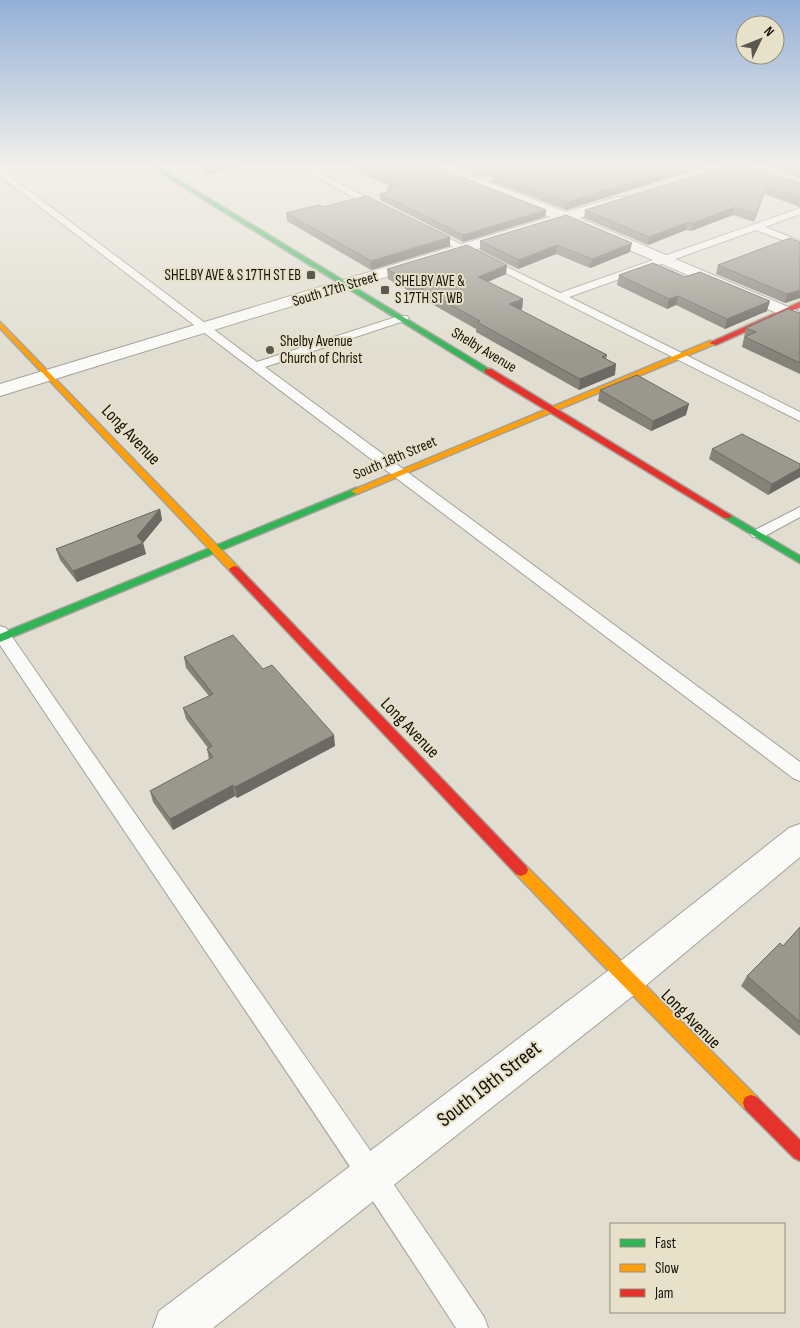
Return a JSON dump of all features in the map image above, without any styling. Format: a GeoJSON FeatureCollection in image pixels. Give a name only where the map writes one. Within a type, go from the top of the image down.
{"type":"FeatureCollection","features":[{"type":"Feature","properties":{"kind":"street","name":"Shelby Avenue"},"geometry":{"type":"LineString","coordinates":[[255,229],[800,560]]}},
{"type":"Feature","properties":{"kind":"street","name":"South 17th Street"},"geometry":{"type":"LineString","coordinates":[[0,390],[532,229]]}},
{"type":"Feature","properties":{"kind":"street"},"geometry":{"type":"LineString","coordinates":[[593,229],[800,318]]}},
{"type":"Feature","properties":{"kind":"street","name":"South 18th Street"},"geometry":{"type":"LineString","coordinates":[[1,635],[681,357],[800,304]]}},
{"type":"Feature","properties":{"kind":"street","name":"Long Avenue"},"geometry":{"type":"LineString","coordinates":[[0,324],[626,979],[800,1152]]}},
{"type":"Feature","properties":{"kind":"street","name":"South 19th Street"},"geometry":{"type":"LineString","coordinates":[[176,1328],[372,1174],[626,979],[800,838]]}},
{"type":"Feature","properties":{"kind":"lane"},"geometry":{"type":"LineString","coordinates":[[75,229],[800,773]]}},
{"type":"Feature","properties":{"kind":"lane"},"geometry":{"type":"LineString","coordinates":[[424,229],[800,417]]}},
{"type":"Feature","properties":{"kind":"lane"},"geometry":{"type":"LineString","coordinates":[[560,297],[751,229]]}},
{"type":"Feature","properties":{"kind":"lane"},"geometry":{"type":"LineString","coordinates":[[762,229],[800,244]]}},
{"type":"Feature","properties":{"kind":"lane"},"geometry":{"type":"LineString","coordinates":[[256,366],[403,318]]}},
{"type":"Feature","properties":{"kind":"lane"},"geometry":{"type":"LineString","coordinates":[[758,534],[800,511]]}},
{"type":"Feature","properties":{"kind":"lane"},"geometry":{"type":"LineString","coordinates":[[1,635],[372,1174],[473,1328]]}},
{"type":"Feature","properties":{"kind":"building"},"geometry":{"type":"Polygon","coordinates":[[[314,229],[434,229],[450,237],[371,261],[314,229]]]}},
{"type":"Feature","properties":{"kind":"building"},"geometry":{"type":"Polygon","coordinates":[[[451,229],[483,229],[463,235],[451,229]]]}},
{"type":"Feature","properties":{"kind":"building"},"geometry":{"type":"Polygon","coordinates":[[[520,229],[599,229],[632,243],[592,259],[557,245],[519,260],[480,241],[520,229]]]}},
{"type":"Feature","properties":{"kind":"building"},"geometry":{"type":"Polygon","coordinates":[[[630,229],[670,229],[649,237],[630,229]]]}},
{"type":"Feature","properties":{"kind":"building"},"geometry":{"type":"Polygon","coordinates":[[[790,238],[800,242],[800,290],[787,294],[718,265],[790,238]]]}},
{"type":"Feature","properties":{"kind":"building"},"geometry":{"type":"Polygon","coordinates":[[[467,245],[507,265],[478,277],[523,299],[509,304],[607,355],[602,357],[616,364],[580,379],[387,269],[467,245]]]}},
{"type":"Feature","properties":{"kind":"building"},"geometry":{"type":"Polygon","coordinates":[[[653,263],[685,277],[700,272],[770,301],[727,319],[678,296],[669,299],[619,275],[653,263]]]}},
{"type":"Feature","properties":{"kind":"building"},"geometry":{"type":"Polygon","coordinates":[[[788,309],[800,313],[800,363],[745,337],[756,332],[746,328],[788,309]]]}},
{"type":"Feature","properties":{"kind":"building"},"geometry":{"type":"Polygon","coordinates":[[[637,375],[689,404],[653,421],[600,390],[637,375]]]}},
{"type":"Feature","properties":{"kind":"building"},"geometry":{"type":"Polygon","coordinates":[[[742,434],[800,464],[800,468],[772,484],[712,449],[742,434]]]}},
{"type":"Feature","properties":{"kind":"building"},"geometry":{"type":"Polygon","coordinates":[[[160,509],[137,536],[143,543],[73,571],[56,549],[160,509]]]}},
{"type":"Feature","properties":{"kind":"building"},"geometry":{"type":"Polygon","coordinates":[[[233,635],[263,669],[272,665],[334,735],[235,787],[233,785],[170,819],[150,791],[213,757],[207,749],[212,746],[183,708],[213,694],[184,657],[233,635]]]}},
{"type":"Feature","properties":{"kind":"building"},"geometry":{"type":"Polygon","coordinates":[[[800,927],[800,1022],[747,976],[780,943],[783,946],[800,927]]]}},
{"type":"Feature","properties":{"kind":"traffic: fast"},"geometry":{"type":"LineString","coordinates":[[255,229],[488,371]]}},
{"type":"Feature","properties":{"kind":"traffic: fast"},"geometry":{"type":"LineString","coordinates":[[0,638],[356,491]]}},
{"type":"Feature","properties":{"kind":"traffic: fast"},"geometry":{"type":"LineString","coordinates":[[727,516],[800,560]]}},
{"type":"Feature","properties":{"kind":"traffic: slow"},"geometry":{"type":"LineString","coordinates":[[0,324],[234,569]]}},
{"type":"Feature","properties":{"kind":"traffic: slow"},"geometry":{"type":"LineString","coordinates":[[356,491],[713,343]]}},
{"type":"Feature","properties":{"kind":"traffic: slow"},"geometry":{"type":"LineString","coordinates":[[521,870],[751,1103]]}},
{"type":"Feature","properties":{"kind":"traffic: jam"},"geometry":{"type":"LineString","coordinates":[[713,343],[800,304]]}},
{"type":"Feature","properties":{"kind":"traffic: jam"},"geometry":{"type":"LineString","coordinates":[[488,371],[727,516]]}},
{"type":"Feature","properties":{"kind":"traffic: jam"},"geometry":{"type":"LineString","coordinates":[[234,569],[521,870]]}},
{"type":"Feature","properties":{"kind":"traffic: jam"},"geometry":{"type":"LineString","coordinates":[[751,1103],[800,1152]]}},
{"type":"Feature","properties":{"kind":"place","name":"SHELBY AVE & S 17TH ST EB"},"geometry":{"type":"Point","coordinates":[311,275]}},
{"type":"Feature","properties":{"kind":"place","name":"SHELBY AVE & S 17TH ST WB"},"geometry":{"type":"Point","coordinates":[385,290]}},
{"type":"Feature","properties":{"kind":"place","name":"Shelby Avenue Church of Christ"},"geometry":{"type":"Point","coordinates":[270,350]}}]}
